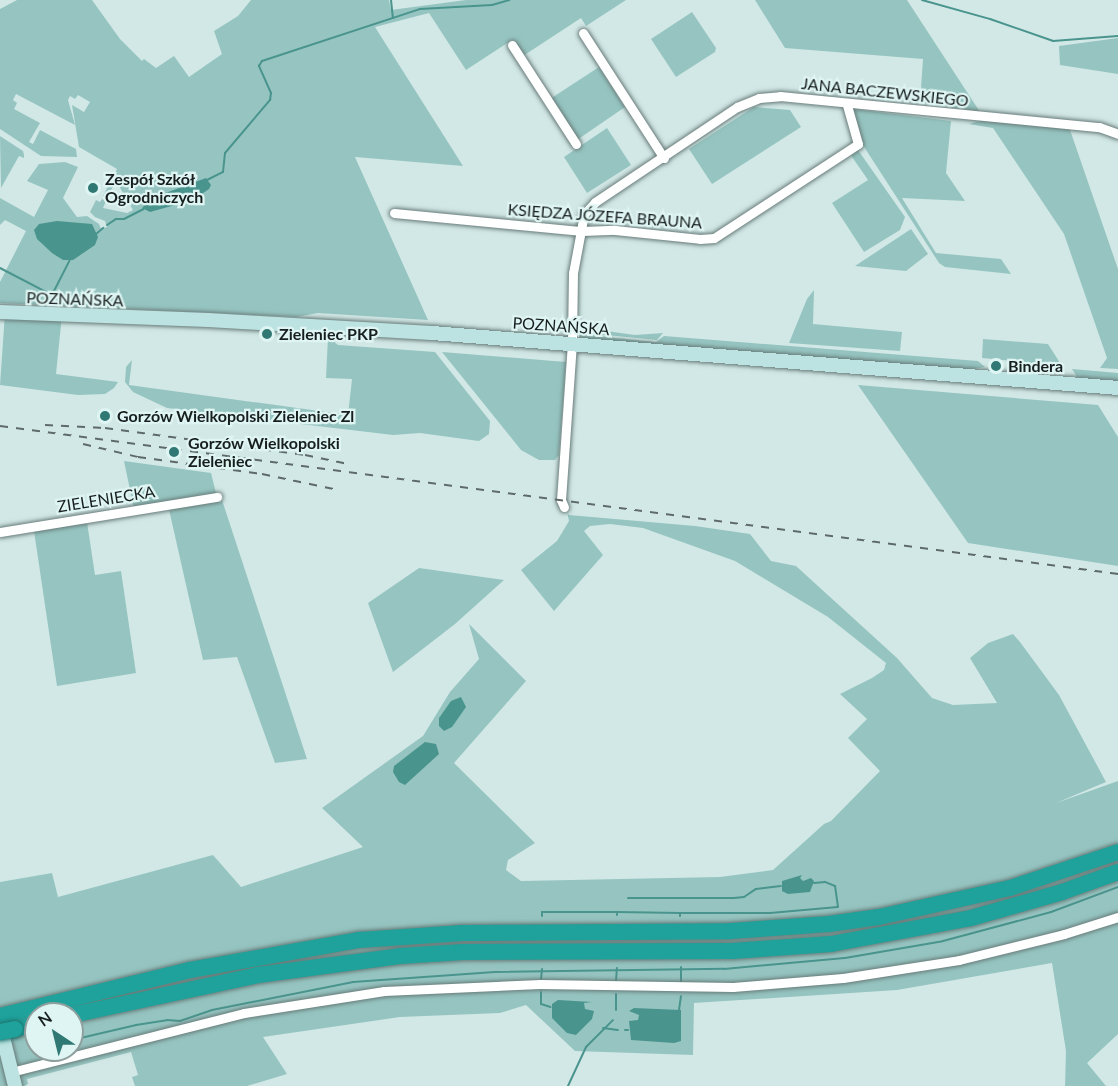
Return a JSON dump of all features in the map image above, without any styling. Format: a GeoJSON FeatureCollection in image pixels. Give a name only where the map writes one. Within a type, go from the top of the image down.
{"type":"FeatureCollection","features":[{"type":"Feature","properties":{"kind":"highway"},"geometry":{"type":"LineString","coordinates":[[5,1023],[252,957],[359,940],[463,933],[731,931],[829,924],[879,917],[1010,888],[1118,852]]}},
{"type":"Feature","properties":{"kind":"highway"},"geometry":{"type":"LineString","coordinates":[[84,1012],[258,975],[400,956],[463,952],[732,951],[831,944],[971,918],[1051,896],[1118,872]]}},
{"type":"Feature","properties":{"kind":"highway"},"geometry":{"type":"LineString","coordinates":[[5,1023],[24,1024]]}},
{"type":"Feature","properties":{"kind":"main road","name":"POZNAŃSKA"},"geometry":{"type":"LineString","coordinates":[[0,312],[275,324],[572,343],[1118,388]]}},
{"type":"Feature","properties":{"kind":"main road"},"geometry":{"type":"LineString","coordinates":[[5,1023],[15,1086]]}},
{"type":"Feature","properties":{"kind":"street"},"geometry":{"type":"LineString","coordinates":[[583,33],[664,158]]}},
{"type":"Feature","properties":{"kind":"street"},"geometry":{"type":"LineString","coordinates":[[512,45],[576,144]]}},
{"type":"Feature","properties":{"kind":"street","name":"JANA BACZEWSKIEGO"},"geometry":{"type":"LineString","coordinates":[[563,503],[572,343],[573,273],[584,214],[595,202],[737,107],[759,98],[780,96],[847,105],[1099,127],[1118,134]]}},
{"type":"Feature","properties":{"kind":"street","name":"KSIĘDZA JÓZEFA BRAUNA"},"geometry":{"type":"LineString","coordinates":[[394,213],[582,231],[615,230],[700,239],[714,238],[858,144],[847,105]]}},
{"type":"Feature","properties":{"kind":"street","name":"ZIELENIECKA"},"geometry":{"type":"LineString","coordinates":[[0,532],[217,496]]}},
{"type":"Feature","properties":{"kind":"street"},"geometry":{"type":"LineString","coordinates":[[11,1072],[244,1013],[373,992],[540,984],[734,987],[843,978],[959,960],[1071,932],[1118,917]]}},
{"type":"Feature","properties":{"kind":"shaded area"},"geometry":{"type":"Polygon","coordinates":[[[17,0],[92,0],[120,39],[142,61],[144,59],[156,68],[174,56],[189,77],[222,54],[214,31],[238,16],[251,0],[389,0],[391,10],[466,0],[626,0],[586,26],[581,18],[523,56],[512,40],[466,70],[429,13],[375,27],[463,166],[355,157],[428,320],[318,313],[296,317],[0,303],[0,282],[26,231],[5,220],[0,225],[0,198],[34,217],[48,190],[27,181],[39,164],[65,162],[78,167],[63,198],[77,217],[87,216],[99,224],[101,229],[107,227],[105,221],[90,212],[96,200],[106,201],[103,208],[127,213],[133,210],[116,181],[107,198],[103,196],[117,169],[79,147],[72,105],[84,112],[90,102],[78,95],[75,99],[70,96],[68,100],[75,125],[16,94],[13,100],[17,103],[14,109],[40,123],[29,142],[33,144],[40,130],[76,149],[77,157],[41,156],[0,129],[0,9],[17,0]]]}},
{"type":"Feature","properties":{"kind":"shaded area"},"geometry":{"type":"Polygon","coordinates":[[[755,0],[907,0],[980,112],[920,102],[923,59],[785,48],[755,0]]]}},
{"type":"Feature","properties":{"kind":"shaded area"},"geometry":{"type":"Polygon","coordinates":[[[692,12],[716,48],[715,52],[676,77],[651,39],[692,12]]]}},
{"type":"Feature","properties":{"kind":"shaded area"},"geometry":{"type":"Polygon","coordinates":[[[1118,38],[1118,74],[1060,65],[1059,46],[1118,38]]]}},
{"type":"Feature","properties":{"kind":"shaded area"},"geometry":{"type":"Polygon","coordinates":[[[599,67],[625,107],[577,140],[550,99],[599,67]]]}},
{"type":"Feature","properties":{"kind":"shaded area"},"geometry":{"type":"Polygon","coordinates":[[[754,107],[790,110],[801,127],[712,184],[689,149],[754,107]]]}},
{"type":"Feature","properties":{"kind":"shaded area"},"geometry":{"type":"Polygon","coordinates":[[[853,109],[951,121],[946,173],[965,201],[902,198],[936,253],[1001,259],[1011,274],[945,267],[939,263],[859,139],[853,109]]]}},
{"type":"Feature","properties":{"kind":"shaded area"},"geometry":{"type":"Polygon","coordinates":[[[982,120],[1069,127],[1118,269],[1118,369],[1100,368],[1107,358],[1064,234],[993,128],[969,124],[982,120]]]}},
{"type":"Feature","properties":{"kind":"shaded area"},"geometry":{"type":"Polygon","coordinates":[[[607,128],[631,165],[587,193],[564,157],[607,128]]]}},
{"type":"Feature","properties":{"kind":"shaded area"},"geometry":{"type":"Polygon","coordinates":[[[0,136],[23,151],[24,155],[24,158],[19,156],[1,188],[0,136]]]}},
{"type":"Feature","properties":{"kind":"shaded area"},"geometry":{"type":"Polygon","coordinates":[[[858,150],[905,217],[900,230],[864,252],[832,203],[868,180],[850,154],[858,150]]]}},
{"type":"Feature","properties":{"kind":"shaded area"},"geometry":{"type":"Polygon","coordinates":[[[206,178],[211,185],[209,189],[193,200],[150,212],[142,208],[152,198],[206,178]]]}},
{"type":"Feature","properties":{"kind":"shaded area"},"geometry":{"type":"Polygon","coordinates":[[[57,221],[92,224],[98,237],[95,245],[73,260],[63,260],[37,239],[34,230],[39,224],[57,221]]]}},
{"type":"Feature","properties":{"kind":"shaded area"},"geometry":{"type":"Polygon","coordinates":[[[911,229],[928,254],[906,271],[855,266],[911,229]]]}},
{"type":"Feature","properties":{"kind":"shaded area"},"geometry":{"type":"Polygon","coordinates":[[[814,290],[813,324],[902,332],[900,351],[789,343],[807,299],[814,290]]]}},
{"type":"Feature","properties":{"kind":"shaded area"},"geometry":{"type":"Polygon","coordinates":[[[5,313],[62,315],[56,374],[118,382],[105,394],[78,395],[0,385],[5,313]]]}},
{"type":"Feature","properties":{"kind":"shaded area"},"geometry":{"type":"Polygon","coordinates":[[[577,327],[635,335],[663,333],[657,340],[576,332],[577,327]]]}},
{"type":"Feature","properties":{"kind":"shaded area"},"geometry":{"type":"Polygon","coordinates":[[[577,334],[656,342],[664,336],[978,361],[985,367],[967,370],[584,340],[577,334]]]}},
{"type":"Feature","properties":{"kind":"shaded area"},"geometry":{"type":"Polygon","coordinates":[[[328,337],[338,345],[435,352],[490,421],[489,434],[479,441],[420,433],[393,435],[167,408],[133,392],[125,382],[126,367],[132,360],[129,385],[348,415],[352,379],[326,378],[328,337]]]}},
{"type":"Feature","properties":{"kind":"shaded area"},"geometry":{"type":"Polygon","coordinates":[[[983,339],[1048,344],[1062,366],[982,358],[983,339]]]}},
{"type":"Feature","properties":{"kind":"shaded area"},"geometry":{"type":"Polygon","coordinates":[[[442,352],[566,362],[559,455],[555,460],[539,460],[521,450],[442,352]]]}},
{"type":"Feature","properties":{"kind":"shaded area"},"geometry":{"type":"Polygon","coordinates":[[[1072,369],[1118,373],[1118,383],[1077,377],[1072,369]]]}},
{"type":"Feature","properties":{"kind":"shaded area"},"geometry":{"type":"Polygon","coordinates":[[[858,385],[1098,405],[1118,437],[1118,566],[968,543],[858,385]]]}},
{"type":"Feature","properties":{"kind":"shaded area"},"geometry":{"type":"Polygon","coordinates":[[[124,461],[211,473],[217,497],[134,509],[124,461]]]}},
{"type":"Feature","properties":{"kind":"shaded area"},"geometry":{"type":"Polygon","coordinates":[[[208,499],[222,500],[307,759],[275,763],[237,657],[203,660],[168,505],[208,499]]]}},
{"type":"Feature","properties":{"kind":"shaded area"},"geometry":{"type":"Polygon","coordinates":[[[567,512],[569,515],[695,526],[750,534],[771,561],[796,566],[897,658],[932,698],[953,705],[997,703],[970,658],[988,643],[1013,634],[1059,695],[1106,782],[1056,803],[1118,781],[1118,1034],[1087,1063],[1106,1086],[1065,1086],[1066,1051],[1052,963],[897,990],[694,1003],[693,1055],[575,1051],[526,1005],[500,1013],[400,1017],[263,1037],[287,1074],[247,1086],[135,1086],[132,1077],[138,1075],[131,1052],[27,1079],[28,1084],[24,1086],[0,1086],[0,882],[52,873],[58,897],[213,855],[241,887],[363,847],[322,808],[423,736],[450,692],[479,659],[469,624],[526,681],[454,763],[535,843],[508,860],[506,870],[521,881],[720,877],[773,870],[824,824],[831,821],[880,771],[848,738],[867,719],[840,694],[884,670],[886,663],[828,617],[735,561],[643,528],[610,524],[590,526],[584,531],[603,555],[554,611],[521,570],[557,541],[569,521],[567,512]]]}},
{"type":"Feature","properties":{"kind":"shaded area"},"geometry":{"type":"Polygon","coordinates":[[[87,522],[95,575],[121,571],[136,673],[57,686],[34,531],[87,522]]]}},
{"type":"Feature","properties":{"kind":"shaded area"},"geometry":{"type":"Polygon","coordinates":[[[419,568],[504,580],[455,624],[393,672],[368,603],[419,568]]]}},
{"type":"Feature","properties":{"kind":"shaded area"},"geometry":{"type":"Polygon","coordinates":[[[461,697],[466,707],[452,727],[444,731],[439,726],[439,718],[451,701],[461,697]]]}},
{"type":"Feature","properties":{"kind":"shaded area"},"geometry":{"type":"Polygon","coordinates":[[[425,742],[436,744],[439,754],[405,785],[399,782],[393,772],[394,766],[425,742]]]}},
{"type":"Feature","properties":{"kind":"shaded area"},"geometry":{"type":"Polygon","coordinates":[[[802,875],[800,878],[803,881],[811,878],[814,881],[810,892],[788,894],[782,891],[782,881],[802,875]]]}},
{"type":"Feature","properties":{"kind":"shaded area"},"geometry":{"type":"Polygon","coordinates":[[[558,1000],[592,1002],[584,1003],[585,1009],[594,1011],[592,1019],[576,1035],[567,1033],[552,1018],[552,1004],[558,1000]]]}},
{"type":"Feature","properties":{"kind":"shaded area"},"geometry":{"type":"Polygon","coordinates":[[[634,1008],[681,1010],[681,1041],[674,1043],[631,1040],[629,1021],[638,1020],[639,1015],[629,1011],[634,1008]]]}},
{"type":"Feature","properties":{"kind":"waterway"},"geometry":{"type":"LineString","coordinates":[[391,0],[393,18]]}},
{"type":"Feature","properties":{"kind":"waterway"},"geometry":{"type":"LineString","coordinates":[[207,180],[223,172],[225,153],[270,100],[271,93],[259,66],[262,61],[420,9],[492,5],[509,0]]}},
{"type":"Feature","properties":{"kind":"waterway"},"geometry":{"type":"LineString","coordinates":[[922,0],[990,19],[1053,41],[1118,36]]}},
{"type":"Feature","properties":{"kind":"waterway"},"geometry":{"type":"LineString","coordinates":[[107,225],[116,219],[124,219],[144,209]]}},
{"type":"Feature","properties":{"kind":"waterway"},"geometry":{"type":"LineString","coordinates":[[95,235],[103,228]]}},
{"type":"Feature","properties":{"kind":"waterway"},"geometry":{"type":"LineString","coordinates":[[0,268],[48,293],[54,291],[71,257]]}},
{"type":"Feature","properties":{"kind":"waterway"},"geometry":{"type":"LineString","coordinates":[[680,913],[770,913],[838,907],[835,886],[825,882],[814,883]]}},
{"type":"Feature","properties":{"kind":"waterway"},"geometry":{"type":"LineString","coordinates":[[628,898],[734,898],[744,897],[756,889],[781,886]]}},
{"type":"Feature","properties":{"kind":"waterway"},"geometry":{"type":"LineString","coordinates":[[84,1037],[136,1025],[167,1020],[180,1021],[212,1010],[353,982],[495,972],[724,969],[845,958],[943,941],[1051,912],[1118,887]]}},
{"type":"Feature","properties":{"kind":"waterway"},"geometry":{"type":"LineString","coordinates":[[542,916],[542,912],[617,912],[617,915]]}},
{"type":"Feature","properties":{"kind":"waterway"},"geometry":{"type":"LineString","coordinates":[[617,912],[680,913],[680,916]]}},
{"type":"Feature","properties":{"kind":"waterway"},"geometry":{"type":"LineString","coordinates":[[681,967],[681,982]]}},
{"type":"Feature","properties":{"kind":"waterway"},"geometry":{"type":"LineString","coordinates":[[616,981],[617,968]]}},
{"type":"Feature","properties":{"kind":"waterway"},"geometry":{"type":"LineString","coordinates":[[541,979],[542,969]]}},
{"type":"Feature","properties":{"kind":"waterway"},"geometry":{"type":"LineString","coordinates":[[541,992],[541,1004],[551,1007]]}},
{"type":"Feature","properties":{"kind":"waterway"},"geometry":{"type":"LineString","coordinates":[[616,994],[616,1010]]}},
{"type":"Feature","properties":{"kind":"waterway"},"geometry":{"type":"LineString","coordinates":[[679,1010],[681,996]]}},
{"type":"Feature","properties":{"kind":"waterway"},"geometry":{"type":"LineString","coordinates":[[568,1086],[586,1047],[613,1020]]}},
{"type":"Feature","properties":{"kind":"waterway"},"geometry":{"type":"LineString","coordinates":[[603,1028],[618,1030]]}},
{"type":"Feature","properties":{"kind":"railway"},"geometry":{"type":"LineString","coordinates":[[45,425],[105,428],[305,455],[348,464]]}},
{"type":"Feature","properties":{"kind":"railway"},"geometry":{"type":"LineString","coordinates":[[0,426],[1118,574]]}},
{"type":"Feature","properties":{"kind":"railway"},"geometry":{"type":"LineString","coordinates":[[83,444],[138,457],[262,474],[338,490]]}},
{"type":"Feature","properties":{"kind":"place","name":"Zespół Szkół Ogrodniczych"},"geometry":{"type":"Point","coordinates":[93,188]}},
{"type":"Feature","properties":{"kind":"place","name":"Zieleniec PKP"},"geometry":{"type":"Point","coordinates":[267,334]}},
{"type":"Feature","properties":{"kind":"place","name":"Bindera"},"geometry":{"type":"Point","coordinates":[996,366]}},
{"type":"Feature","properties":{"kind":"place","name":"Gorzów Wielkopolski Zieleniec Zl"},"geometry":{"type":"Point","coordinates":[105,416]}},
{"type":"Feature","properties":{"kind":"place","name":"Gorzów Wielkopolski Zieleniec"},"geometry":{"type":"Point","coordinates":[174,452]}}]}
